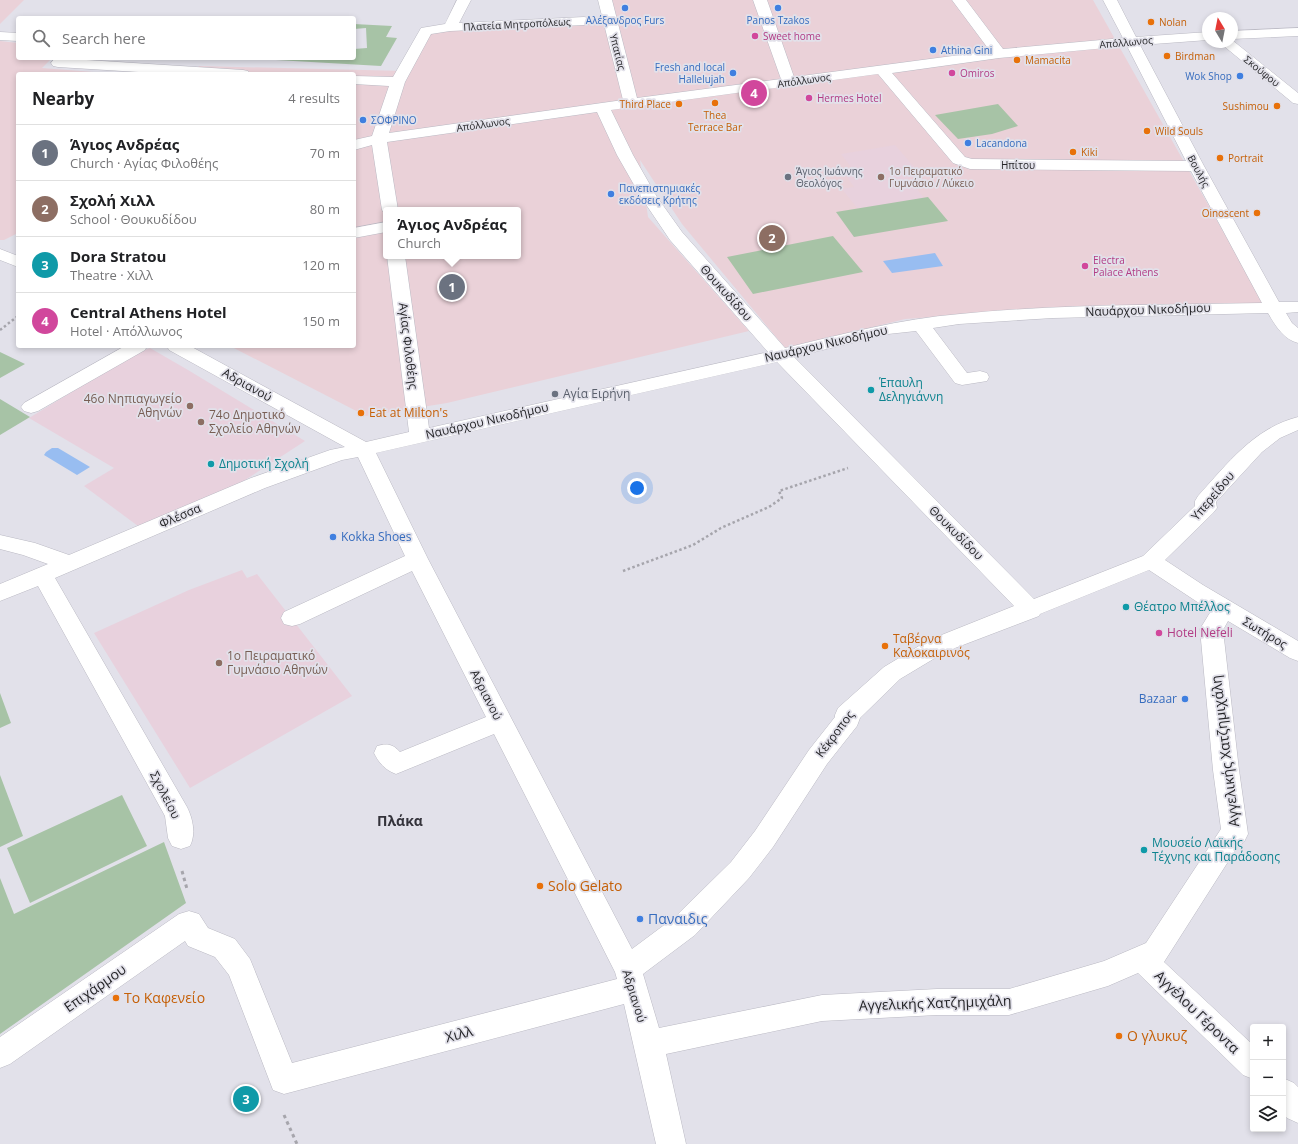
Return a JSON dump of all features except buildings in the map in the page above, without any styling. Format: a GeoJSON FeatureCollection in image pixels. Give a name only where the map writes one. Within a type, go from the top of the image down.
{"type":"FeatureCollection","features":[{"type":"Feature","properties":{"kind":"street"},"geometry":{"type":"LineString","coordinates":[[450,27],[464,0]]}},
{"type":"Feature","properties":{"kind":"street","name":"Υπατίας"},"geometry":{"type":"LineString","coordinates":[[605,0],[631,104]]}},
{"type":"Feature","properties":{"kind":"street"},"geometry":{"type":"LineString","coordinates":[[760,0],[789,82]]}},
{"type":"Feature","properties":{"kind":"street"},"geometry":{"type":"LineString","coordinates":[[959,0],[999,54]]}},
{"type":"Feature","properties":{"kind":"street","name":"Βουλής"},"geometry":{"type":"LineString","coordinates":[[1110,0],[1196,166],[1273,307],[1285,326],[1298,336]]}},
{"type":"Feature","properties":{"kind":"street","name":"Πλατεία Μητροπόλεως"},"geometry":{"type":"LineString","coordinates":[[398,82],[426,31],[450,27],[584,21]]}},
{"type":"Feature","properties":{"kind":"street"},"geometry":{"type":"LineString","coordinates":[[1238,35],[1298,32]]}},
{"type":"Feature","properties":{"kind":"street"},"geometry":{"type":"LineString","coordinates":[[0,36],[16,37]]}},
{"type":"Feature","properties":{"kind":"street","name":"Απόλλωνος"},"geometry":{"type":"LineString","coordinates":[[356,145],[379,139],[881,69],[999,54],[1132,41],[1202,36]]}},
{"type":"Feature","properties":{"kind":"street","name":"Σκούφου"},"geometry":{"type":"LineString","coordinates":[[1233,48],[1298,100]]}},
{"type":"Feature","properties":{"kind":"street"},"geometry":{"type":"LineString","coordinates":[[60,60],[58,63],[182,72]]}},
{"type":"Feature","properties":{"kind":"street","name":"Ηπίτου"},"geometry":{"type":"LineString","coordinates":[[881,69],[960,160],[970,164],[1196,166]]}},
{"type":"Feature","properties":{"kind":"street"},"geometry":{"type":"LineString","coordinates":[[356,80],[398,82],[379,139],[390,207]]}},
{"type":"Feature","properties":{"kind":"street","name":"Θουκυδίδου"},"geometry":{"type":"LineString","coordinates":[[602,107],[628,161],[664,220],[694,258],[781,354],[1031,610]]}},
{"type":"Feature","properties":{"kind":"street"},"geometry":{"type":"LineString","coordinates":[[356,233],[383,228]]}},
{"type":"Feature","properties":{"kind":"street","name":"Αγίας Φιλοθέης"},"geometry":{"type":"LineString","coordinates":[[396,259],[420,437]]}},
{"type":"Feature","properties":{"kind":"street","name":"Ναυάρχου Νικοδήμου"},"geometry":{"type":"LineString","coordinates":[[364,449],[888,329],[920,324],[959,319],[1053,313],[1298,307]]}},
{"type":"Feature","properties":{"kind":"street"},"geometry":{"type":"LineString","coordinates":[[920,324],[962,379],[980,377]]}},
{"type":"Feature","properties":{"kind":"street"},"geometry":{"type":"LineString","coordinates":[[31,407],[134,348]]}},
{"type":"Feature","properties":{"kind":"street","name":"Αδριανού"},"geometry":{"type":"LineString","coordinates":[[180,348],[364,449],[417,559],[631,979],[648,1044],[671,1144]]}},
{"type":"Feature","properties":{"kind":"street","name":"Υπερείδου"},"geometry":{"type":"LineString","coordinates":[[1151,561],[1206,508],[1205,501],[1255,447],[1273,434],[1298,422]]}},
{"type":"Feature","properties":{"kind":"street","name":"Φλέσσα"},"geometry":{"type":"LineString","coordinates":[[0,593],[283,473],[331,457],[364,449]]}},
{"type":"Feature","properties":{"kind":"street"},"geometry":{"type":"LineString","coordinates":[[0,542],[28,548],[69,563]]}},
{"type":"Feature","properties":{"kind":"street"},"geometry":{"type":"LineString","coordinates":[[292,618],[417,559]]}},
{"type":"Feature","properties":{"kind":"street","name":"Σωτήρος"},"geometry":{"type":"LineString","coordinates":[[1151,561],[1195,592],[1298,652]]}},
{"type":"Feature","properties":{"kind":"street","name":"Κέκροπος"},"geometry":{"type":"LineString","coordinates":[[631,979],[645,955],[685,926],[740,870],[764,839],[818,757],[848,719],[847,715],[892,673],[921,664],[947,642],[1031,610],[1151,561]]}},
{"type":"Feature","properties":{"kind":"street","name":"Σχολείου"},"geometry":{"type":"LineString","coordinates":[[42,574],[178,815],[181,838]]}},
{"type":"Feature","properties":{"kind":"street","name":"Αγγελικής Χατζημιχάλη"},"geometry":{"type":"LineString","coordinates":[[648,1044],[822,1008],[937,1002],[1010,1002],[1108,973],[1156,952],[1228,838],[1235,834],[1226,770],[1211,628],[1224,609]]}},
{"type":"Feature","properties":{"kind":"street"},"geometry":{"type":"LineString","coordinates":[[386,753],[396,764],[500,721]]}},
{"type":"Feature","properties":{"kind":"street","name":"Χιλλ"},"geometry":{"type":"LineString","coordinates":[[189,923],[198,937],[225,948],[240,968],[284,1080],[631,979]]}},
{"type":"Feature","properties":{"kind":"street","name":"Επιχάρμου"},"geometry":{"type":"LineString","coordinates":[[0,1054],[189,923]]}},
{"type":"Feature","properties":{"kind":"street","name":"Αγγέλου Γέροντα"},"geometry":{"type":"LineString","coordinates":[[1142,959],[1250,1062]]}},
{"type":"Feature","properties":{"kind":"street"},"geometry":{"type":"LineString","coordinates":[[1286,1096],[1298,1108]]}},
{"type":"Feature","properties":{"kind":"path"},"geometry":{"type":"LineString","coordinates":[[0,330],[16,318]]}},
{"type":"Feature","properties":{"kind":"path"},"geometry":{"type":"LineString","coordinates":[[623,571],[693,545],[721,528],[769,507],[782,498],[779,491],[881,457]]}},
{"type":"Feature","properties":{"kind":"path"},"geometry":{"type":"LineString","coordinates":[[181,838],[180,862],[191,901],[189,923]]}},
{"type":"Feature","properties":{"kind":"shaded area"},"geometry":{"type":"Polygon","coordinates":[[[0,0],[24,0],[0,24],[0,0]]]}},
{"type":"Feature","properties":{"kind":"shaded area"},"geometry":{"type":"Polygon","coordinates":[[[609,0],[1093,0],[1269,313],[1017,311],[905,319],[786,349],[682,224],[640,160],[648,217],[749,331],[447,403],[366,416],[234,348],[356,348],[356,72],[194,72],[199,66],[404,71],[430,31],[607,21],[609,0]]]}},
{"type":"Feature","properties":{"kind":"shaded area"},"geometry":{"type":"Polygon","coordinates":[[[0,41],[16,43],[16,60],[50,60],[42,68],[93,72],[16,72],[16,234],[4,240],[0,240],[0,41]]]}},
{"type":"Feature","properties":{"kind":"shaded area","name":"1ο Πειραματικό Γυμνάσιο / Λύκειο"},"geometry":{"type":"Polygon","coordinates":[[[895,145],[922,176],[908,178],[924,198],[858,209],[842,189],[854,187],[845,174],[855,172],[841,154],[895,145]]]}},
{"type":"Feature","properties":{"kind":"shaded area"},"geometry":{"type":"Polygon","coordinates":[[[150,348],[305,441],[242,482],[138,526],[84,486],[114,468],[29,418],[134,354],[150,348]]]}},
{"type":"Feature","properties":{"kind":"shaded area","name":"1ο Πειραματικό Γυμνάσιο Αθηνών"},"geometry":{"type":"Polygon","coordinates":[[[242,570],[247,578],[257,574],[352,696],[190,788],[94,633],[189,590],[242,570]]]}},
{"type":"Feature","properties":{"kind":"green space"},"geometry":{"type":"Polygon","coordinates":[[[356,24],[392,26],[386,37],[397,38],[381,66],[278,60],[356,60],[356,49],[367,48],[366,28],[356,29],[356,24]]]}},
{"type":"Feature","properties":{"kind":"green space"},"geometry":{"type":"Polygon","coordinates":[[[998,104],[1018,126],[992,134],[958,139],[935,115],[998,104]]]}},
{"type":"Feature","properties":{"kind":"green space"},"geometry":{"type":"Polygon","coordinates":[[[928,197],[948,221],[854,237],[836,212],[928,197]]]}},
{"type":"Feature","properties":{"kind":"green space"},"geometry":{"type":"Polygon","coordinates":[[[833,236],[863,272],[753,294],[727,257],[833,236]]]}},
{"type":"Feature","properties":{"kind":"green space"},"geometry":{"type":"Polygon","coordinates":[[[0,352],[25,364],[0,378],[0,352]]]}},
{"type":"Feature","properties":{"kind":"green space"},"geometry":{"type":"Polygon","coordinates":[[[0,399],[30,417],[0,435],[0,399]]]}},
{"type":"Feature","properties":{"kind":"green space"},"geometry":{"type":"Polygon","coordinates":[[[0,693],[11,723],[0,728],[0,693]]]}},
{"type":"Feature","properties":{"kind":"green space"},"geometry":{"type":"Polygon","coordinates":[[[0,775],[23,836],[0,847],[0,775]]]}},
{"type":"Feature","properties":{"kind":"green space"},"geometry":{"type":"Polygon","coordinates":[[[122,795],[147,846],[30,903],[7,848],[122,795]]]}},
{"type":"Feature","properties":{"kind":"green space"},"geometry":{"type":"Polygon","coordinates":[[[164,842],[186,903],[0,1034],[0,878],[14,914],[164,842]]]}},
{"type":"Feature","properties":{"kind":"water"},"geometry":{"type":"Polygon","coordinates":[[[935,253],[943,266],[892,273],[883,261],[935,253]]]}},
{"type":"Feature","properties":{"kind":"water"},"geometry":{"type":"Polygon","coordinates":[[[52,448],[58,448],[90,467],[77,475],[44,455],[52,448]]]}},
{"type":"Feature","properties":{"kind":"place","name":"Αλέξανδρος Furs"},"geometry":{"type":"Point","coordinates":[625,8]}},
{"type":"Feature","properties":{"kind":"place","name":"Panos Tzakos"},"geometry":{"type":"Point","coordinates":[778,8]}},
{"type":"Feature","properties":{"kind":"place","name":"Nolan"},"geometry":{"type":"Point","coordinates":[1151,22]}},
{"type":"Feature","properties":{"kind":"place","name":"Sweet home"},"geometry":{"type":"Point","coordinates":[755,36]}},
{"type":"Feature","properties":{"kind":"place","name":"Athina Gini"},"geometry":{"type":"Point","coordinates":[933,50]}},
{"type":"Feature","properties":{"kind":"place","name":"Birdman"},"geometry":{"type":"Point","coordinates":[1167,56]}},
{"type":"Feature","properties":{"kind":"place","name":"Mamacita"},"geometry":{"type":"Point","coordinates":[1017,60]}},
{"type":"Feature","properties":{"kind":"place","name":"Fresh and local Hallelujah"},"geometry":{"type":"Point","coordinates":[733,73]}},
{"type":"Feature","properties":{"kind":"place","name":"Omiros"},"geometry":{"type":"Point","coordinates":[952,73]}},
{"type":"Feature","properties":{"kind":"place","name":"Wok Shop"},"geometry":{"type":"Point","coordinates":[1240,76]}},
{"type":"Feature","properties":{"kind":"place","name":"Central Athens Hotel"},"geometry":{"type":"Point","coordinates":[754,93]}},
{"type":"Feature","properties":{"kind":"place","name":"Hermes Hotel"},"geometry":{"type":"Point","coordinates":[809,98]}},
{"type":"Feature","properties":{"kind":"place","name":"Thea Terrace Bar"},"geometry":{"type":"Point","coordinates":[715,103]}},
{"type":"Feature","properties":{"kind":"place","name":"Third Place"},"geometry":{"type":"Point","coordinates":[679,104]}},
{"type":"Feature","properties":{"kind":"place","name":"Sushimou"},"geometry":{"type":"Point","coordinates":[1277,106]}},
{"type":"Feature","properties":{"kind":"place","name":"ΣΟΦΡΙΝΟ"},"geometry":{"type":"Point","coordinates":[363,120]}},
{"type":"Feature","properties":{"kind":"place","name":"Wild Souls"},"geometry":{"type":"Point","coordinates":[1147,131]}},
{"type":"Feature","properties":{"kind":"place","name":"Lacandona"},"geometry":{"type":"Point","coordinates":[968,143]}},
{"type":"Feature","properties":{"kind":"place","name":"Kiki"},"geometry":{"type":"Point","coordinates":[1073,152]}},
{"type":"Feature","properties":{"kind":"place","name":"Portrait"},"geometry":{"type":"Point","coordinates":[1220,158]}},
{"type":"Feature","properties":{"kind":"place","name":"Άγιος Ιωάννης Θεολόγος"},"geometry":{"type":"Point","coordinates":[788,177]}},
{"type":"Feature","properties":{"kind":"place","name":"1ο Πειραματικό Γυμνάσιο / Λύκειο"},"geometry":{"type":"Point","coordinates":[881,177]}},
{"type":"Feature","properties":{"kind":"place","name":"Πανεπιστημιακές εκδόσεις Κρήτης"},"geometry":{"type":"Point","coordinates":[611,194]}},
{"type":"Feature","properties":{"kind":"place","name":"Oinoscent"},"geometry":{"type":"Point","coordinates":[1257,213]}},
{"type":"Feature","properties":{"kind":"place","name":"Σχολή Χιλλ"},"geometry":{"type":"Point","coordinates":[772,238]}},
{"type":"Feature","properties":{"kind":"place","name":"Electra Palace Athens"},"geometry":{"type":"Point","coordinates":[1085,266]}},
{"type":"Feature","properties":{"kind":"place","name":"Άγιος Ανδρέας"},"geometry":{"type":"Point","coordinates":[452,287]}},
{"type":"Feature","properties":{"kind":"place","name":"Έπαυλη Δεληγιάννη"},"geometry":{"type":"Point","coordinates":[871,390]}},
{"type":"Feature","properties":{"kind":"place","name":"Αγία Ειρήνη"},"geometry":{"type":"Point","coordinates":[555,394]}},
{"type":"Feature","properties":{"kind":"place","name":"46ο Νηπιαγωγείο Αθηνών"},"geometry":{"type":"Point","coordinates":[190,406]}},
{"type":"Feature","properties":{"kind":"place","name":"Eat at Milton's"},"geometry":{"type":"Point","coordinates":[361,413]}},
{"type":"Feature","properties":{"kind":"place","name":"74ο Δημοτικό Σχολείο Αθηνών"},"geometry":{"type":"Point","coordinates":[201,422]}},
{"type":"Feature","properties":{"kind":"place","name":"Δημοτική Σχολή"},"geometry":{"type":"Point","coordinates":[211,464]}},
{"type":"Feature","properties":{"kind":"place","name":"Kokka Shoes"},"geometry":{"type":"Point","coordinates":[333,537]}},
{"type":"Feature","properties":{"kind":"place","name":"Θέατρο Μπέλλος"},"geometry":{"type":"Point","coordinates":[1126,607]}},
{"type":"Feature","properties":{"kind":"place","name":"Hotel Nefeli"},"geometry":{"type":"Point","coordinates":[1159,633]}},
{"type":"Feature","properties":{"kind":"place","name":"Ταβέρνα Καλοκαιρινός"},"geometry":{"type":"Point","coordinates":[885,646]}},
{"type":"Feature","properties":{"kind":"place","name":"1ο Πειραματικό Γυμνάσιο Αθηνών"},"geometry":{"type":"Point","coordinates":[219,663]}},
{"type":"Feature","properties":{"kind":"place","name":"Bazaar"},"geometry":{"type":"Point","coordinates":[1185,699]}},
{"type":"Feature","properties":{"kind":"place","name":"Μουσείο Λαϊκής Τέχνης και Παράδοσης"},"geometry":{"type":"Point","coordinates":[1144,850]}},
{"type":"Feature","properties":{"kind":"place","name":"Solo Gelato"},"geometry":{"type":"Point","coordinates":[540,886]}},
{"type":"Feature","properties":{"kind":"place","name":"Παναιδις"},"geometry":{"type":"Point","coordinates":[640,919]}},
{"type":"Feature","properties":{"kind":"place","name":"Το Καφενείο"},"geometry":{"type":"Point","coordinates":[116,998]}},
{"type":"Feature","properties":{"kind":"place","name":"Ο γλυκυζ"},"geometry":{"type":"Point","coordinates":[1119,1036]}},
{"type":"Feature","properties":{"kind":"place","name":"Dora Stratou"},"geometry":{"type":"Point","coordinates":[246,1099]}},
{"type":"Feature","properties":{"kind":"district","name":"Πλάκα"},"geometry":{"type":"Point","coordinates":[400,821]}}]}
